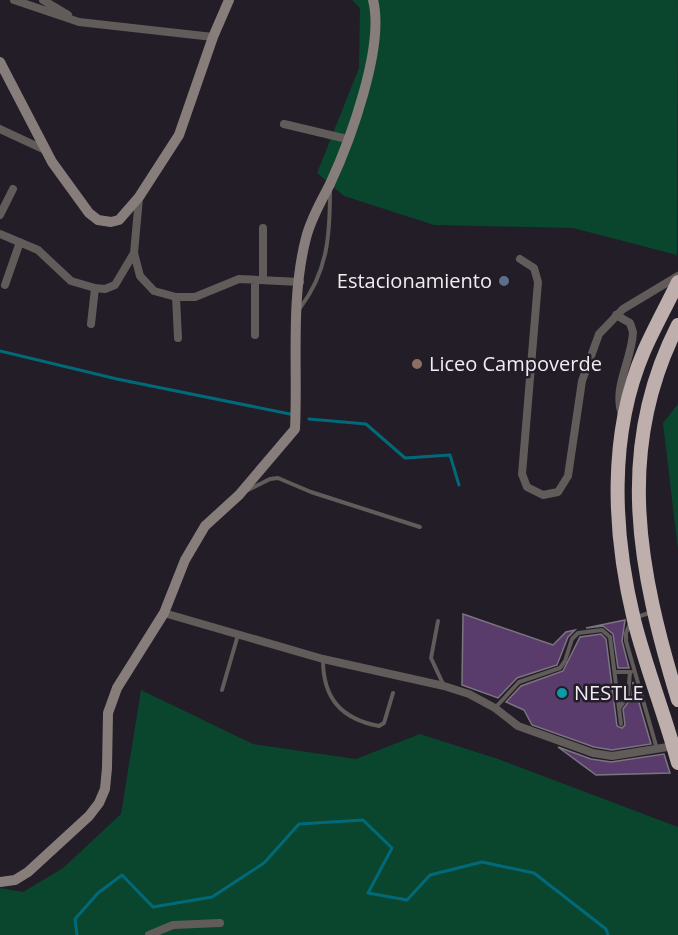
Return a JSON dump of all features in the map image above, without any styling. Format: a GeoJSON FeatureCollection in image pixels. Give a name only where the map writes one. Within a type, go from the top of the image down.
{"type":"FeatureCollection","features":[{"type":"Feature","properties":{"kind":"highway"},"geometry":{"type":"LineString","coordinates":[[678,282],[644,351],[624,418],[618,466],[618,506],[633,618],[678,763]]}},
{"type":"Feature","properties":{"kind":"highway"},"geometry":{"type":"LineString","coordinates":[[678,325],[665,350],[642,432],[637,497],[641,552],[678,700]]}},
{"type":"Feature","properties":{"kind":"street"},"geometry":{"type":"LineString","coordinates":[[14,0],[79,22],[213,37]]}},
{"type":"Feature","properties":{"kind":"street"},"geometry":{"type":"LineString","coordinates":[[43,0],[79,22]]}},
{"type":"Feature","properties":{"kind":"street"},"geometry":{"type":"LineString","coordinates":[[0,62],[45,150],[89,213],[98,220],[111,222],[119,220],[139,197],[179,135],[213,37],[229,0]]}},
{"type":"Feature","properties":{"kind":"street"},"geometry":{"type":"LineString","coordinates":[[0,882],[15,880],[28,872],[89,816],[99,803],[105,789],[108,713],[117,688],[164,613],[185,560],[205,526],[239,495],[294,429],[294,363],[305,240],[347,139],[375,51],[376,28],[373,0]]}},
{"type":"Feature","properties":{"kind":"street"},"geometry":{"type":"LineString","coordinates":[[284,124],[347,139]]}},
{"type":"Feature","properties":{"kind":"street"},"geometry":{"type":"LineString","coordinates":[[0,129],[45,150]]}},
{"type":"Feature","properties":{"kind":"street"},"geometry":{"type":"LineString","coordinates":[[0,215],[13,189]]}},
{"type":"Feature","properties":{"kind":"street"},"geometry":{"type":"LineString","coordinates":[[139,197],[134,253],[140,276],[145,284],[154,291],[176,297],[195,297],[239,279],[300,282]]}},
{"type":"Feature","properties":{"kind":"street"},"geometry":{"type":"LineString","coordinates":[[255,335],[263,228]]}},
{"type":"Feature","properties":{"kind":"street"},"geometry":{"type":"LineString","coordinates":[[0,234],[48,257],[71,281],[95,288],[105,289],[115,285],[134,253]]}},
{"type":"Feature","properties":{"kind":"street"},"geometry":{"type":"LineString","coordinates":[[5,285],[20,242]]}},
{"type":"Feature","properties":{"kind":"street"},"geometry":{"type":"LineString","coordinates":[[520,260],[534,268],[538,282],[522,474],[527,488],[543,495],[558,492],[565,484],[582,381],[599,334],[615,315],[678,276]]}},
{"type":"Feature","properties":{"kind":"street"},"geometry":{"type":"LineString","coordinates":[[90,324],[95,288]]}},
{"type":"Feature","properties":{"kind":"street"},"geometry":{"type":"LineString","coordinates":[[176,297],[178,338]]}},
{"type":"Feature","properties":{"kind":"street"},"geometry":{"type":"LineString","coordinates":[[615,315],[630,323],[633,332],[619,395],[618,405],[624,418]]}},
{"type":"Feature","properties":{"kind":"street"},"geometry":{"type":"LineString","coordinates":[[164,613],[323,659],[444,686],[469,694],[495,708],[518,726],[593,753],[612,756],[674,746]]}},
{"type":"Feature","properties":{"kind":"street"},"geometry":{"type":"LineString","coordinates":[[149,935],[173,925],[220,923]]}},
{"type":"Feature","properties":{"kind":"lane"},"geometry":{"type":"LineString","coordinates":[[298,311],[311,294],[324,266],[330,223],[330,183]]}},
{"type":"Feature","properties":{"kind":"lane"},"geometry":{"type":"LineString","coordinates":[[239,495],[270,479],[278,478],[311,492],[420,526]]}},
{"type":"Feature","properties":{"kind":"lane"},"geometry":{"type":"LineString","coordinates":[[655,611],[633,618],[626,633],[632,673],[657,750]]}},
{"type":"Feature","properties":{"kind":"lane"},"geometry":{"type":"LineString","coordinates":[[438,621],[431,658],[444,686]]}},
{"type":"Feature","properties":{"kind":"lane"},"geometry":{"type":"LineString","coordinates":[[495,708],[519,682],[560,668],[565,661],[572,639],[578,633],[602,630],[610,637],[621,724]]}},
{"type":"Feature","properties":{"kind":"lane"},"geometry":{"type":"LineString","coordinates":[[222,690],[238,634]]}},
{"type":"Feature","properties":{"kind":"lane"},"geometry":{"type":"LineString","coordinates":[[323,659],[323,679],[330,697],[349,716],[363,723],[379,726],[384,723],[393,693]]}},
{"type":"Feature","properties":{"kind":"lane"},"geometry":{"type":"LineString","coordinates":[[616,672],[632,673]]}},
{"type":"Feature","properties":{"kind":"lane"},"geometry":{"type":"LineString","coordinates":[[620,707],[628,696],[632,673]]}},
{"type":"Feature","properties":{"kind":"green space"},"geometry":{"type":"Polygon","coordinates":[[[352,0],[678,0],[677,255],[573,228],[434,225],[344,196],[317,173],[359,68],[360,8],[352,0]]]}},
{"type":"Feature","properties":{"kind":"green space"},"geometry":{"type":"Polygon","coordinates":[[[678,404],[678,550],[663,423],[678,404]]]}},
{"type":"Feature","properties":{"kind":"green space"},"geometry":{"type":"Polygon","coordinates":[[[141,690],[253,744],[356,759],[420,734],[498,759],[678,827],[678,935],[0,935],[0,888],[23,892],[63,868],[121,814],[141,690]]]}},
{"type":"Feature","properties":{"kind":"building"},"geometry":{"type":"Polygon","coordinates":[[[463,614],[553,645],[566,632],[575,630],[568,637],[557,665],[517,678],[498,698],[462,685],[463,614]]]}},
{"type":"Feature","properties":{"kind":"building"},"geometry":{"type":"Polygon","coordinates":[[[625,620],[622,641],[629,668],[618,668],[613,634],[603,626],[586,628],[625,620]]]}},
{"type":"Feature","properties":{"kind":"building"},"geometry":{"type":"Polygon","coordinates":[[[601,634],[606,639],[617,726],[622,728],[625,725],[623,709],[632,697],[633,682],[651,744],[612,750],[594,747],[532,725],[524,710],[506,702],[521,686],[563,671],[580,637],[601,634]]]}},
{"type":"Feature","properties":{"kind":"building"},"geometry":{"type":"Polygon","coordinates":[[[558,747],[591,759],[611,762],[664,754],[670,773],[596,775],[558,747]]]}},
{"type":"Feature","properties":{"kind":"waterway"},"geometry":{"type":"LineString","coordinates":[[0,351],[117,379],[290,414]]}},
{"type":"Feature","properties":{"kind":"waterway"},"geometry":{"type":"LineString","coordinates":[[309,419],[366,424],[405,458],[450,455],[459,485]]}},
{"type":"Feature","properties":{"kind":"waterway"},"geometry":{"type":"LineString","coordinates":[[77,935],[75,919],[98,893],[122,875],[153,907],[212,897],[264,863],[299,824],[363,820],[392,848],[368,893],[407,900],[430,875],[482,862],[534,873],[606,929],[608,935]]}},
{"type":"Feature","properties":{"kind":"place","name":"Estacionamiento"},"geometry":{"type":"Point","coordinates":[504,281]}},
{"type":"Feature","properties":{"kind":"place","name":"Liceo Campoverde"},"geometry":{"type":"Point","coordinates":[417,364]}},
{"type":"Feature","properties":{"kind":"place","name":"NESTLE"},"geometry":{"type":"Point","coordinates":[562,693]}}]}
